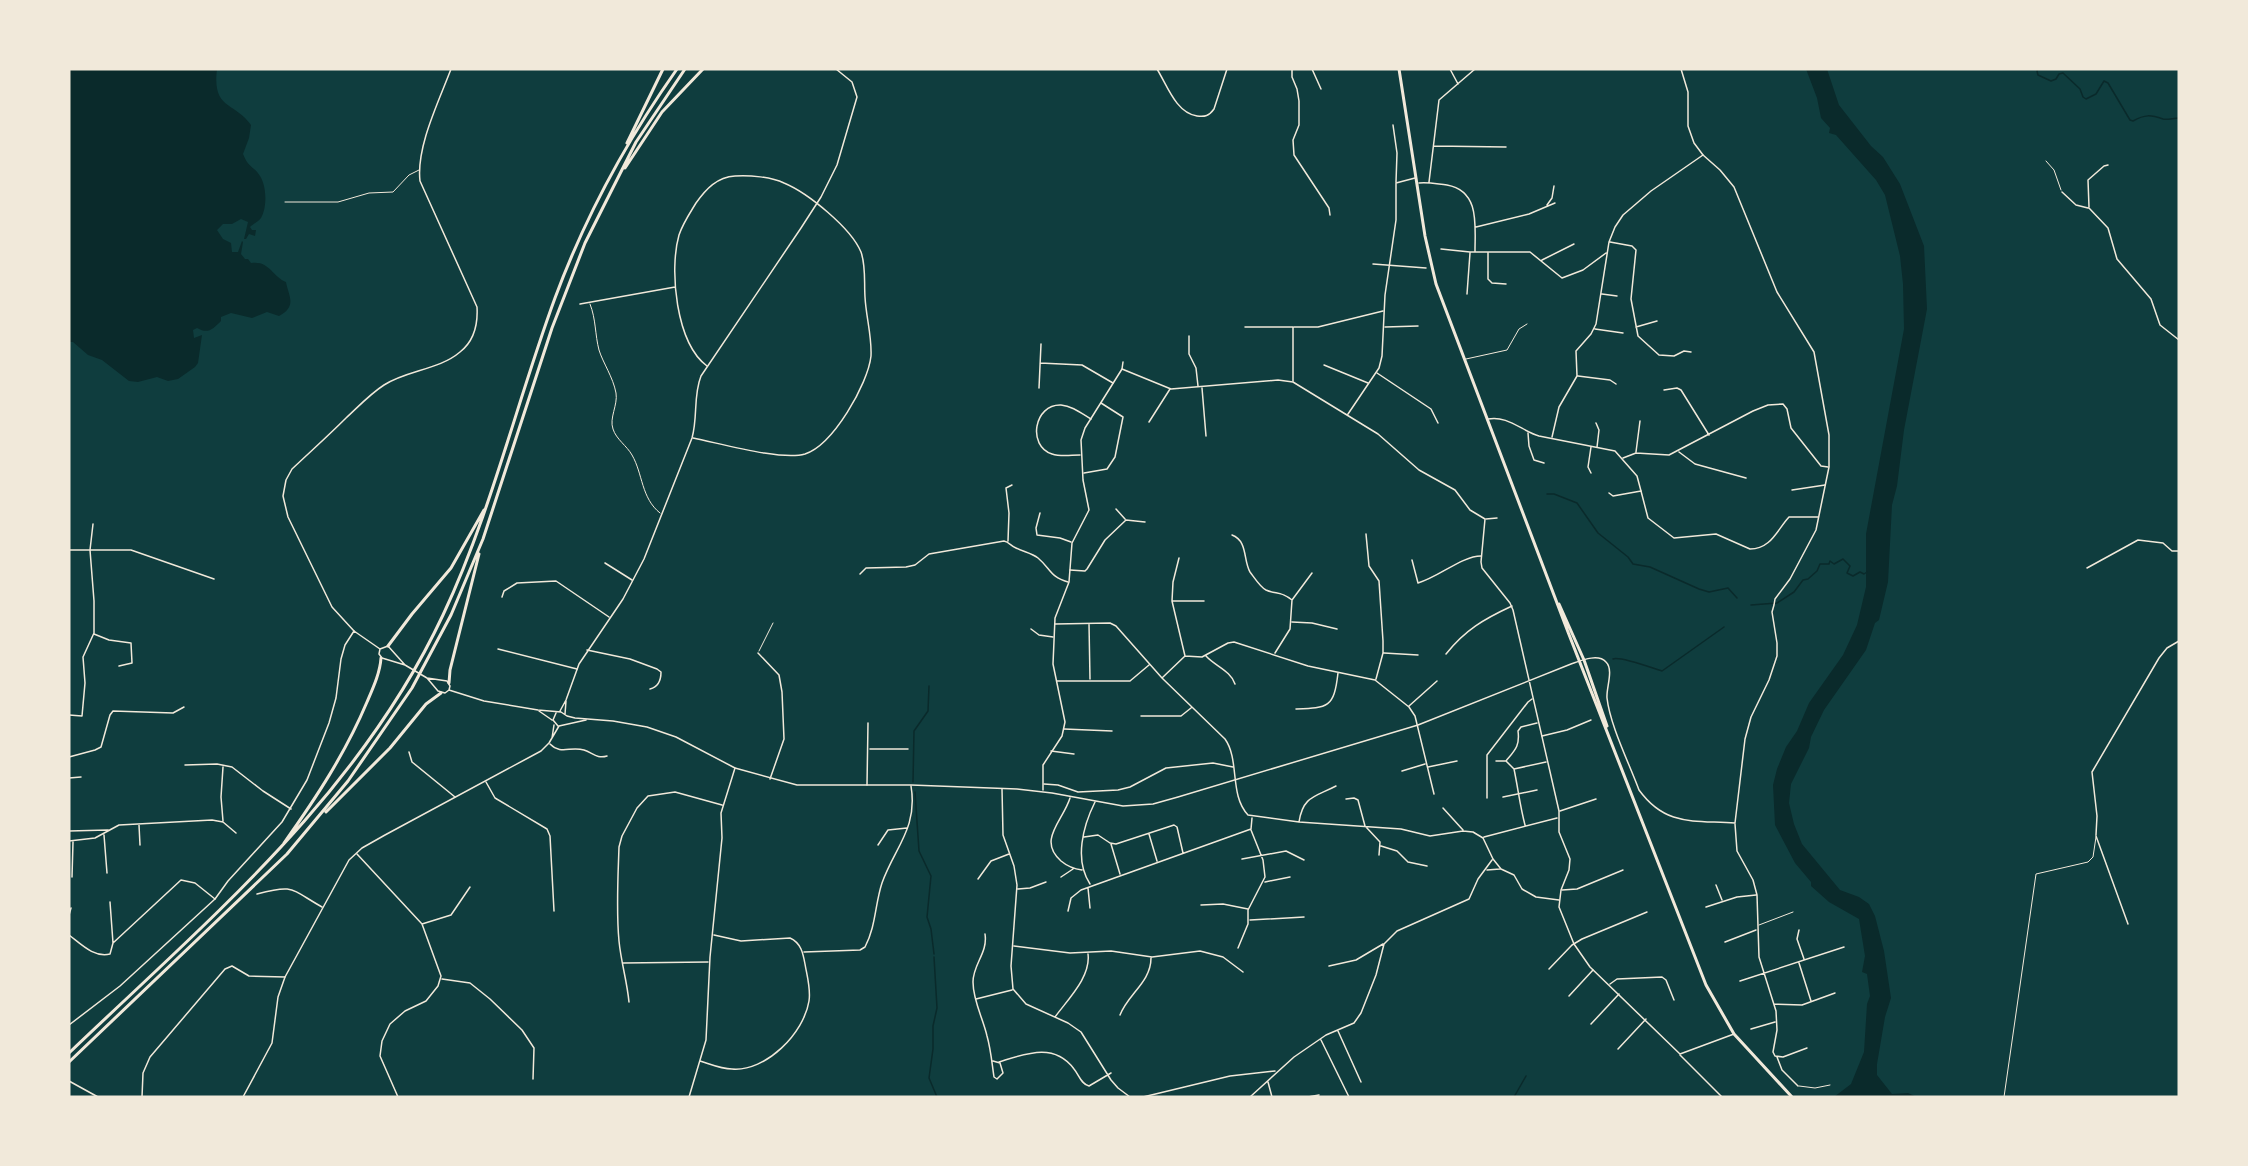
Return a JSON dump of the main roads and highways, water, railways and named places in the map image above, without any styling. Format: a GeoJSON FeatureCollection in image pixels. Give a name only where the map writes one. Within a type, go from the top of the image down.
{"type":"FeatureCollection","features":[{"type":"Feature","properties":{"kind":"highway"},"geometry":{"type":"LineString","coordinates":[[69,1053],[276,854],[305,823],[354,761],[409,679],[456,587],[490,498],[555,298],[582,232],[663,69]]}},
{"type":"Feature","properties":{"kind":"highway"},"geometry":{"type":"LineString","coordinates":[[613,171],[676,69]]}},
{"type":"Feature","properties":{"kind":"highway"},"geometry":{"type":"LineString","coordinates":[[449,683],[450,670],[483,539],[561,303],[585,243],[636,142],[685,69]]}},
{"type":"Feature","properties":{"kind":"highway"},"geometry":{"type":"LineString","coordinates":[[611,190],[662,112],[703,69]]}},
{"type":"Feature","properties":{"kind":"highway"},"geometry":{"type":"LineString","coordinates":[[1399,69],[1416,184],[1433,273],[1464,359],[1706,985],[1734,1034],[1792,1097]]}},
{"type":"Feature","properties":{"kind":"highway"},"geometry":{"type":"LineString","coordinates":[[388,646],[452,568],[490,498]]}},
{"type":"Feature","properties":{"kind":"highway"},"geometry":{"type":"LineString","coordinates":[[69,1062],[287,854],[316,821],[370,751],[412,688],[451,615],[483,539]]}},
{"type":"Feature","properties":{"kind":"highway"},"geometry":{"type":"LineString","coordinates":[[276,854],[320,792],[345,749],[376,678],[381,658]]}},
{"type":"Feature","properties":{"kind":"highway"},"geometry":{"type":"LineString","coordinates":[[316,821],[390,748],[424,706],[441,693]]}},
{"type":"Feature","properties":{"kind":"water"},"geometry":{"type":"Polygon","coordinates":[[[69,69],[217,69],[216,82],[221,98],[251,125],[243,154],[247,162],[258,173],[264,186],[263,214],[250,227],[256,230],[255,236],[249,234],[244,239],[248,222],[241,219],[232,224],[223,224],[217,230],[223,239],[231,243],[232,252],[238,252],[242,241],[241,254],[245,259],[251,263],[266,266],[286,282],[290,304],[279,316],[267,312],[252,318],[231,313],[221,317],[221,321],[210,330],[204,331],[197,328],[193,330],[194,338],[202,335],[198,363],[178,379],[168,381],[157,377],[138,382],[129,381],[102,360],[88,355],[73,342],[69,342],[69,69]]]}},
{"type":"Feature","properties":{"kind":"water"},"geometry":{"type":"Polygon","coordinates":[[[1806,69],[1827,69],[1839,105],[1871,146],[1883,157],[1900,184],[1924,246],[1927,309],[1892,505],[1888,582],[1879,620],[1875,623],[1866,650],[1824,710],[1791,784],[1789,803],[1802,844],[1840,890],[1859,897],[1869,904],[1875,916],[1884,951],[1891,998],[1885,1017],[1877,1075],[1892,1094],[1908,1093],[1917,1097],[1834,1097],[1851,1084],[1864,1052],[1867,1004],[1870,996],[1867,974],[1862,972],[1865,956],[1859,919],[1829,902],[1811,886],[1811,882],[1795,863],[1775,825],[1773,785],[1786,747],[1797,731],[1809,703],[1843,655],[1857,625],[1866,587],[1866,534],[1904,329],[1900,256],[1885,195],[1876,180],[1836,135],[1829,133],[1830,128],[1821,118],[1817,98],[1806,69]]]}},
{"type":"Feature","properties":{"kind":"waterway"},"geometry":{"type":"LineString","coordinates":[[2038,69],[2038,75],[2051,81],[2063,73],[2080,89],[2086,99],[2096,94],[2104,81],[2108,83],[2130,120],[2148,116],[2165,119],[2179,118]]}},
{"type":"Feature","properties":{"kind":"waterway"},"geometry":{"type":"LineString","coordinates":[[1547,494],[1554,494],[1577,503],[1598,533],[1628,557],[1633,564],[1650,567],[1709,592],[1728,588],[1737,598]]}},
{"type":"Feature","properties":{"kind":"waterway"},"geometry":{"type":"LineString","coordinates":[[1751,605],[1777,603],[1794,592],[1803,580],[1808,579],[1817,571],[1820,564],[1829,564],[1830,561],[1834,564],[1843,559],[1850,566],[1847,573],[1853,576],[1860,572],[1864,574],[1867,572]]}},
{"type":"Feature","properties":{"kind":"waterway"},"geometry":{"type":"LineString","coordinates":[[1613,659],[1629,661],[1662,671],[1724,627]]}},
{"type":"Feature","properties":{"kind":"waterway"},"geometry":{"type":"LineString","coordinates":[[913,782],[914,731],[928,711],[929,686]]}},
{"type":"Feature","properties":{"kind":"waterway"},"geometry":{"type":"LineString","coordinates":[[915,792],[919,851],[931,876],[927,917],[934,954]]}},
{"type":"Feature","properties":{"kind":"waterway"},"geometry":{"type":"LineString","coordinates":[[934,957],[937,1008],[933,1026],[929,1078],[937,1097]]}},
{"type":"Feature","properties":{"kind":"waterway"},"geometry":{"type":"LineString","coordinates":[[1514,1097],[1526,1076]]}}]}
